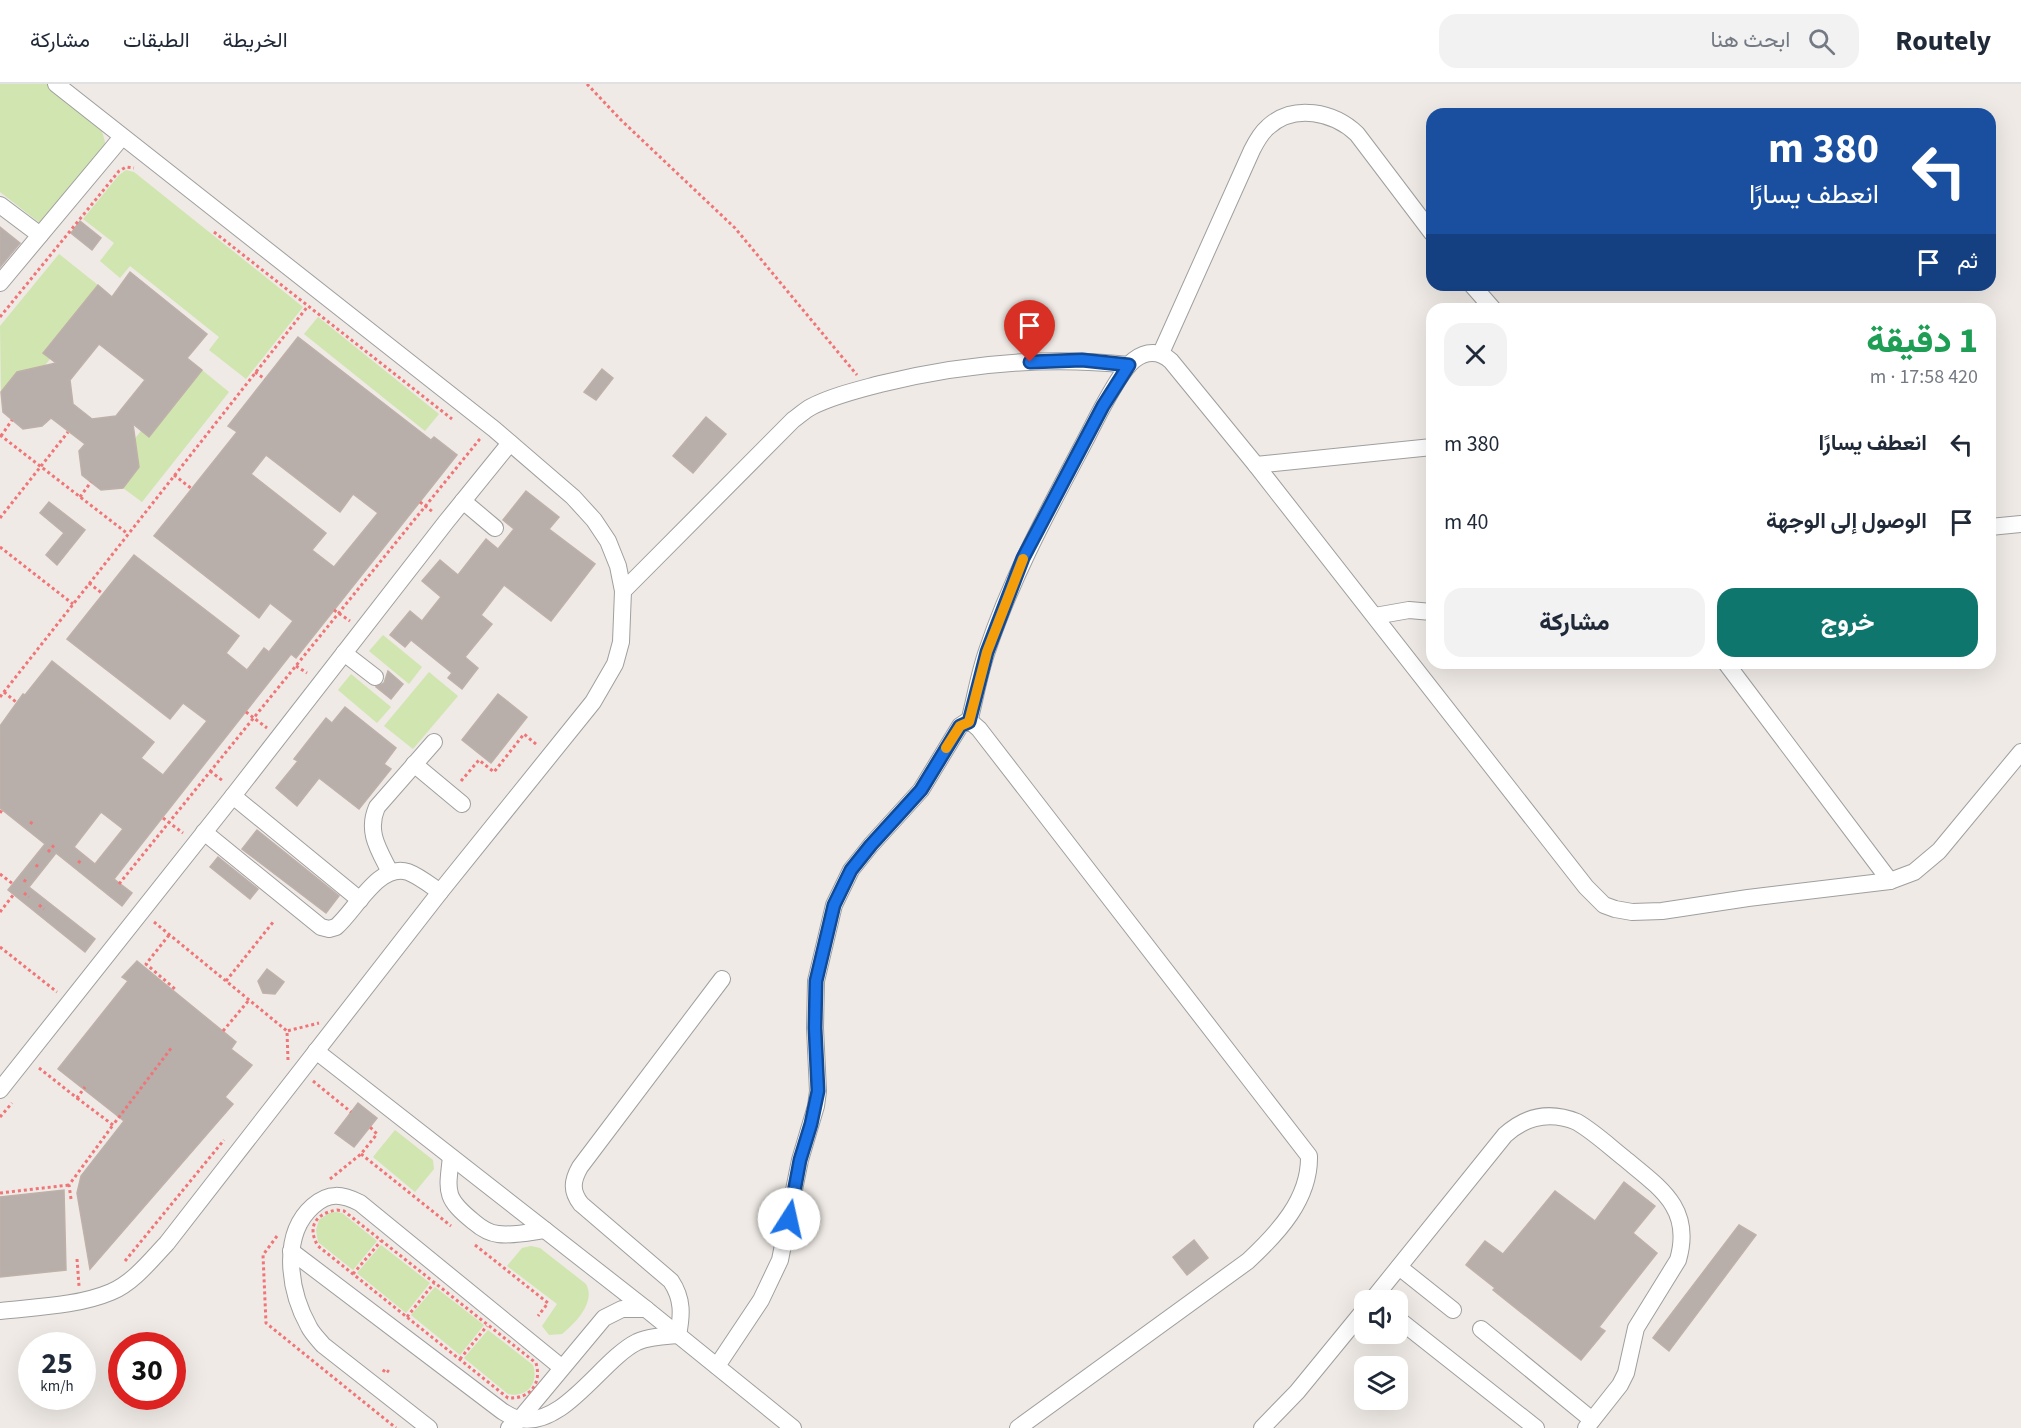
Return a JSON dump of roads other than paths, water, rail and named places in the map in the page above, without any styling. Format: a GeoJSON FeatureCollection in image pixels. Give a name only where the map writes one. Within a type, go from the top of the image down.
{"type":"FeatureCollection","features":[{"type":"Feature","properties":{"kind":"street"},"geometry":{"type":"LineString","coordinates":[[0,1311],[74,1302],[112,1292],[139,1273],[167,1243],[294,1065],[315,1051],[593,702],[615,663],[621,642],[623,591],[615,558],[608,541],[594,520],[573,497],[510,443],[320,290],[56,84]]}},
{"type":"Feature","properties":{"kind":"street"},"geometry":{"type":"LineString","coordinates":[[1161,353],[1252,150],[1268,127],[1278,120],[1303,113],[1316,113],[1329,115],[1349,126],[1426,225]]}},
{"type":"Feature","properties":{"kind":"street"},"geometry":{"type":"LineString","coordinates":[[0,283],[122,137]]}},
{"type":"Feature","properties":{"kind":"street"},"geometry":{"type":"LineString","coordinates":[[1,208],[40,235]]}},
{"type":"Feature","properties":{"kind":"street"},"geometry":{"type":"LineString","coordinates":[[1477,291],[1488,303]]}},
{"type":"Feature","properties":{"kind":"street"},"geometry":{"type":"LineString","coordinates":[[969,722],[987,652],[1023,558],[1103,406],[1129,365],[1142,355],[1161,353],[1171,361],[1256,465],[1586,886],[1604,905],[1632,912],[1662,911],[1890,881],[1914,872],[1939,851],[2021,752]]}},
{"type":"Feature","properties":{"kind":"street"},"geometry":{"type":"LineString","coordinates":[[623,591],[792,420],[811,407],[867,387],[916,375],[1018,363],[1069,360],[1129,365]]}},
{"type":"Feature","properties":{"kind":"street"},"geometry":{"type":"LineString","coordinates":[[0,1090],[510,443]]}},
{"type":"Feature","properties":{"kind":"street"},"geometry":{"type":"LineString","coordinates":[[1256,465],[1426,448]]}},
{"type":"Feature","properties":{"kind":"street"},"geometry":{"type":"LineString","coordinates":[[463,501],[495,528]]}},
{"type":"Feature","properties":{"kind":"street"},"geometry":{"type":"LineString","coordinates":[[1996,526],[2021,524]]}},
{"type":"Feature","properties":{"kind":"street"},"geometry":{"type":"LineString","coordinates":[[1375,616],[1409,610],[1426,611]]}},
{"type":"Feature","properties":{"kind":"street"},"geometry":{"type":"LineString","coordinates":[[344,653],[375,677]]}},
{"type":"Feature","properties":{"kind":"street"},"geometry":{"type":"LineString","coordinates":[[1731,669],[1890,881]]}},
{"type":"Feature","properties":{"kind":"street"},"geometry":{"type":"LineString","coordinates":[[717,1366],[761,1300],[780,1260],[800,1160],[817,1098],[816,981],[834,905],[851,870],[921,790],[960,726],[969,722]]}},
{"type":"Feature","properties":{"kind":"street"},"geometry":{"type":"LineString","coordinates":[[969,722],[979,729],[1309,1156],[1309,1170],[1304,1189],[1275,1236],[1248,1261],[1018,1428]]}},
{"type":"Feature","properties":{"kind":"street"},"geometry":{"type":"LineString","coordinates":[[390,872],[374,839],[372,823],[377,807],[434,742]]}},
{"type":"Feature","properties":{"kind":"street"},"geometry":{"type":"LineString","coordinates":[[414,764],[456,799]]}},
{"type":"Feature","properties":{"kind":"street"},"geometry":{"type":"LineString","coordinates":[[233,796],[360,900]]}},
{"type":"Feature","properties":{"kind":"street"},"geometry":{"type":"LineString","coordinates":[[200,837],[321,927],[329,929],[336,927],[378,881],[390,872],[398,870],[410,873],[440,892]]}},
{"type":"Feature","properties":{"kind":"street"},"geometry":{"type":"LineString","coordinates":[[678,1335],[682,1318],[676,1288],[671,1281],[581,1204],[575,1197],[573,1186],[580,1167],[722,979]]}},
{"type":"Feature","properties":{"kind":"street"},"geometry":{"type":"LineString","coordinates":[[315,1051],[646,1309],[793,1428]]}},
{"type":"Feature","properties":{"kind":"street"},"geometry":{"type":"LineString","coordinates":[[1381,1290],[1505,1135],[1523,1122],[1544,1116],[1566,1118],[1586,1127],[1665,1191],[1680,1219],[1682,1239],[1678,1260],[1636,1328],[1626,1372],[1620,1385],[1589,1424],[1481,1329]]}},
{"type":"Feature","properties":{"kind":"street"},"geometry":{"type":"LineString","coordinates":[[451,1157],[448,1186],[452,1202],[457,1209],[482,1228],[498,1234],[545,1230]]}},
{"type":"Feature","properties":{"kind":"street"},"geometry":{"type":"LineString","coordinates":[[429,1428],[324,1345],[310,1329],[298,1298],[291,1251],[293,1235],[300,1221],[320,1200],[333,1195],[347,1196],[360,1203],[561,1367]]}},
{"type":"Feature","properties":{"kind":"street"},"geometry":{"type":"LineString","coordinates":[[291,1251],[502,1412],[514,1424]]}},
{"type":"Feature","properties":{"kind":"street"},"geometry":{"type":"LineString","coordinates":[[1399,1267],[1453,1310]]}},
{"type":"Feature","properties":{"kind":"street"},"geometry":{"type":"LineString","coordinates":[[514,1424],[604,1318],[622,1309],[646,1309]]}},
{"type":"Feature","properties":{"kind":"street"},"geometry":{"type":"LineString","coordinates":[[1262,1428],[1297,1392],[1354,1323]]}},
{"type":"Feature","properties":{"kind":"street"},"geometry":{"type":"LineString","coordinates":[[1408,1327],[1536,1428]]}},
{"type":"Feature","properties":{"kind":"street"},"geometry":{"type":"LineString","coordinates":[[514,1424],[541,1420],[560,1412],[624,1350],[639,1341],[678,1335]]}}]}
